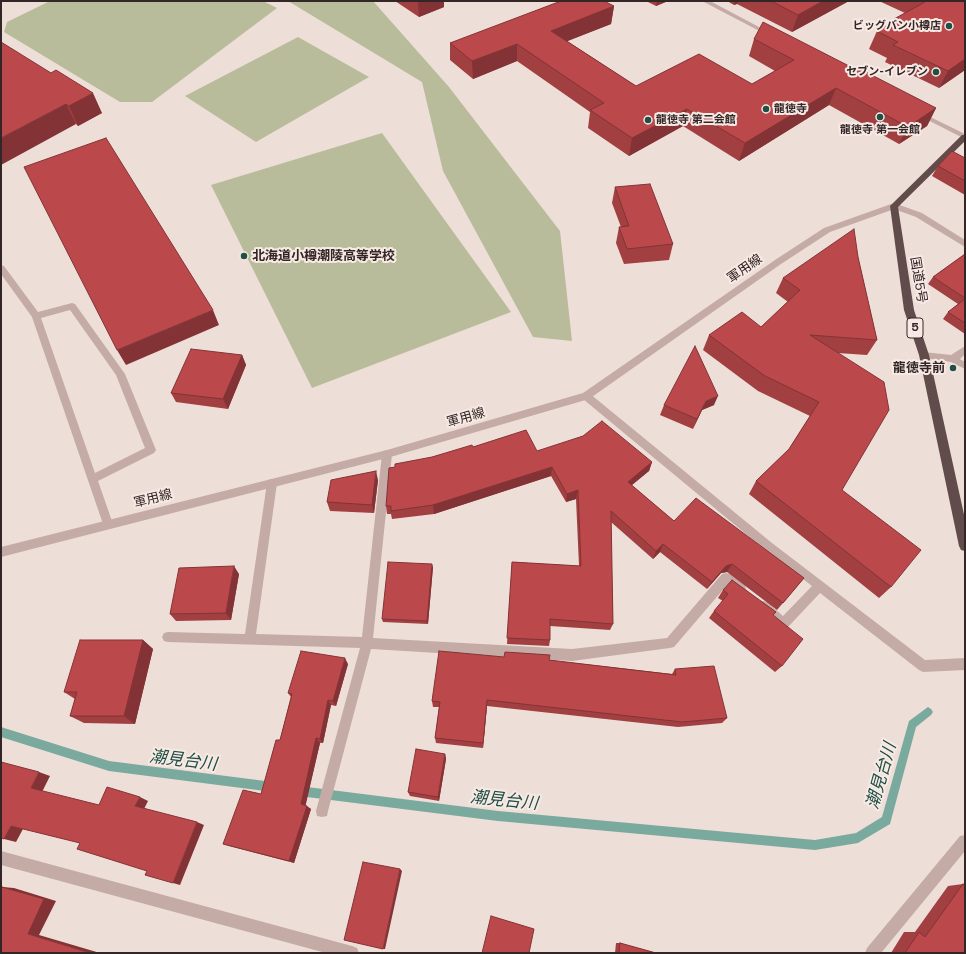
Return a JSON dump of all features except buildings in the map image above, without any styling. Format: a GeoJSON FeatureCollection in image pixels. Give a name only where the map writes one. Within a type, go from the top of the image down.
{"type":"FeatureCollection","features":[{"type":"Feature","properties":{"kind":"highway"},"geometry":{"type":"LineString","coordinates":[[894,206],[965,137]]}},
{"type":"Feature","properties":{"kind":"highway","name":"国道5号"},"geometry":{"type":"LineString","coordinates":[[894,206],[909,310],[924,355],[965,546]]}},
{"type":"Feature","properties":{"kind":"street"},"geometry":{"type":"LineString","coordinates":[[705,1],[775,38]]}},
{"type":"Feature","properties":{"kind":"street"},"geometry":{"type":"LineString","coordinates":[[908,108],[965,137]]}},
{"type":"Feature","properties":{"kind":"street"},"geometry":{"type":"LineString","coordinates":[[894,206],[919,215],[965,244]]}},
{"type":"Feature","properties":{"kind":"street","name":"軍用線"},"geometry":{"type":"LineString","coordinates":[[1,552],[387,454],[586,396],[778,262],[827,230],[894,206]]}},
{"type":"Feature","properties":{"kind":"street"},"geometry":{"type":"LineString","coordinates":[[1,268],[36,316],[108,524]]}},
{"type":"Feature","properties":{"kind":"street"},"geometry":{"type":"LineString","coordinates":[[36,316],[72,306],[120,374],[151,450],[93,479]]}},
{"type":"Feature","properties":{"kind":"street"},"geometry":{"type":"LineString","coordinates":[[953,359],[965,349]]}},
{"type":"Feature","properties":{"kind":"street"},"geometry":{"type":"LineString","coordinates":[[924,355],[953,359],[965,366]]}},
{"type":"Feature","properties":{"kind":"street"},"geometry":{"type":"LineString","coordinates":[[586,396],[819,586],[922,666],[965,664]]}},
{"type":"Feature","properties":{"kind":"street"},"geometry":{"type":"LineString","coordinates":[[322,811],[367,643],[387,454]]}},
{"type":"Feature","properties":{"kind":"street"},"geometry":{"type":"LineString","coordinates":[[250,640],[272,483]]}},
{"type":"Feature","properties":{"kind":"street"},"geometry":{"type":"LineString","coordinates":[[168,637],[367,643],[572,655],[670,643],[726,578],[784,623],[819,586]]}},
{"type":"Feature","properties":{"kind":"street"},"geometry":{"type":"LineString","coordinates":[[872,953],[965,840]]}},
{"type":"Feature","properties":{"kind":"street"},"geometry":{"type":"LineString","coordinates":[[1,858],[352,953]]}},
{"type":"Feature","properties":{"kind":"green space"},"geometry":{"type":"Polygon","coordinates":[[[50,1],[263,1],[277,8],[152,102],[120,102],[4,32],[7,22],[50,1]]]}},
{"type":"Feature","properties":{"kind":"green space"},"geometry":{"type":"Polygon","coordinates":[[[288,1],[373,1],[449,87],[560,231],[572,341],[533,337],[443,171],[422,82],[288,1]]]}},
{"type":"Feature","properties":{"kind":"green space"},"geometry":{"type":"Polygon","coordinates":[[[298,37],[369,77],[256,142],[185,96],[298,37]]]}},
{"type":"Feature","properties":{"kind":"green space"},"geometry":{"type":"Polygon","coordinates":[[[382,133],[511,312],[312,388],[211,185],[382,133]]]}},
{"type":"Feature","properties":{"kind":"waterway","name":"潮見台川"},"geometry":{"type":"LineString","coordinates":[[299,791],[498,816],[815,845],[858,838],[886,820],[912,724],[928,712]]}},
{"type":"Feature","properties":{"kind":"waterway","name":"潮見台川"},"geometry":{"type":"LineString","coordinates":[[1,732],[109,766],[273,787]]}},
{"type":"Feature","properties":{"kind":"place","name":"ビッグバン小樽店"},"geometry":{"type":"Point","coordinates":[949,26]}},
{"type":"Feature","properties":{"kind":"place","name":"セブン-イレブン"},"geometry":{"type":"Point","coordinates":[936,72]}},
{"type":"Feature","properties":{"kind":"place","name":"龍徳寺"},"geometry":{"type":"Point","coordinates":[766,109]}},
{"type":"Feature","properties":{"kind":"place","name":"龍徳寺 第一会館"},"geometry":{"type":"Point","coordinates":[880,117]}},
{"type":"Feature","properties":{"kind":"place","name":"龍徳寺 第二会館"},"geometry":{"type":"Point","coordinates":[648,120]}},
{"type":"Feature","properties":{"kind":"place","name":"北海道小樽潮陵高等学校"},"geometry":{"type":"Point","coordinates":[244,256]}},
{"type":"Feature","properties":{"kind":"place","name":"龍徳寺前"},"geometry":{"type":"Point","coordinates":[953,368]}}]}
